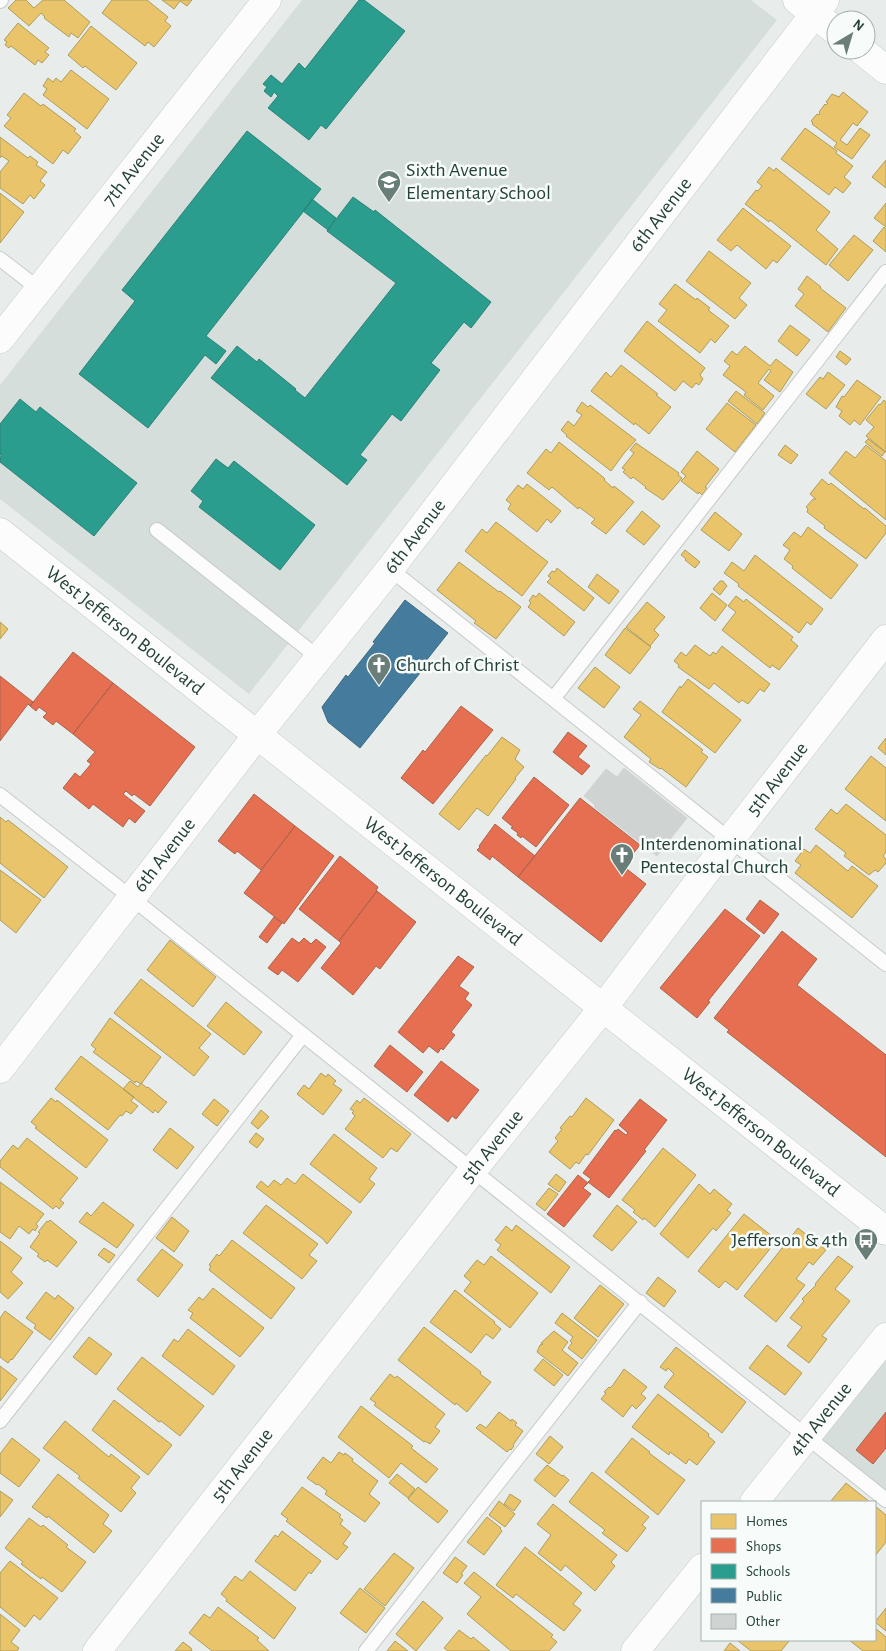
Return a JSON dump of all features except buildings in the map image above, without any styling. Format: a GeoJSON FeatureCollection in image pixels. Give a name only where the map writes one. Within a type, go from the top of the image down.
{"type":"FeatureCollection","features":[{"type":"Feature","properties":{"kind":"street","name":"7th Avenue"},"geometry":{"type":"LineString","coordinates":[[0,339],[267,0]]}},
{"type":"Feature","properties":{"kind":"street"},"geometry":{"type":"LineString","coordinates":[[812,5],[826,20]]}},
{"type":"Feature","properties":{"kind":"street","name":"6th Avenue"},"geometry":{"type":"LineString","coordinates":[[0,1069],[133,899],[257,735],[390,569],[812,5]]}},
{"type":"Feature","properties":{"kind":"street"},"geometry":{"type":"LineString","coordinates":[[874,60],[886,70]]}},
{"type":"Feature","properties":{"kind":"street","name":"West Jefferson Boulevard"},"geometry":{"type":"LineString","coordinates":[[0,532],[886,1231]]}},
{"type":"Feature","properties":{"kind":"street","name":"5th Avenue"},"geometry":{"type":"LineString","coordinates":[[97,1651],[473,1170],[603,1008],[886,639]]}},
{"type":"Feature","properties":{"kind":"street","name":"4th Avenue"},"geometry":{"type":"LineString","coordinates":[[755,1501],[886,1336]]}},
{"type":"Feature","properties":{"kind":"street"},"geometry":{"type":"LineString","coordinates":[[636,1651],[701,1569]]}},
{"type":"Feature","properties":{"kind":"lane"},"geometry":{"type":"LineString","coordinates":[[0,259],[39,289]]}},
{"type":"Feature","properties":{"kind":"lane"},"geometry":{"type":"LineString","coordinates":[[553,699],[886,272]]}},
{"type":"Feature","properties":{"kind":"lane"},"geometry":{"type":"LineString","coordinates":[[156,530],[319,658]]}},
{"type":"Feature","properties":{"kind":"lane"},"geometry":{"type":"LineString","coordinates":[[390,569],[886,964]]}},
{"type":"Feature","properties":{"kind":"lane"},"geometry":{"type":"LineString","coordinates":[[0,795],[640,1302],[886,1500]]}},
{"type":"Feature","properties":{"kind":"lane"},"geometry":{"type":"LineString","coordinates":[[0,1421],[303,1034]]}},
{"type":"Feature","properties":{"kind":"lane"},"geometry":{"type":"LineString","coordinates":[[366,1651],[640,1302]]}},
{"type":"Feature","properties":{"kind":"shaded area","name":"Sixth Avenue Elementary School"},"geometry":{"type":"Polygon","coordinates":[[[302,0],[751,0],[777,20],[249,694],[0,499],[0,385],[302,0]]]}},
{"type":"Feature","properties":{"kind":"shaded area"},"geometry":{"type":"Polygon","coordinates":[[[886,1337],[886,1500],[807,1436],[886,1337]]]}},
{"type":"Feature","properties":{"kind":"place","name":"Sixth Avenue Elementary School"},"geometry":{"type":"Point","coordinates":[389,203]}},
{"type":"Feature","properties":{"kind":"place","name":"Church of Christ"},"geometry":{"type":"Point","coordinates":[379,686]}},
{"type":"Feature","properties":{"kind":"place","name":"Interdenominational Pentecostal Church"},"geometry":{"type":"Point","coordinates":[622,876]}},
{"type":"Feature","properties":{"kind":"place","name":"Jefferson & 4th"},"geometry":{"type":"Point","coordinates":[866,1261]}}]}
